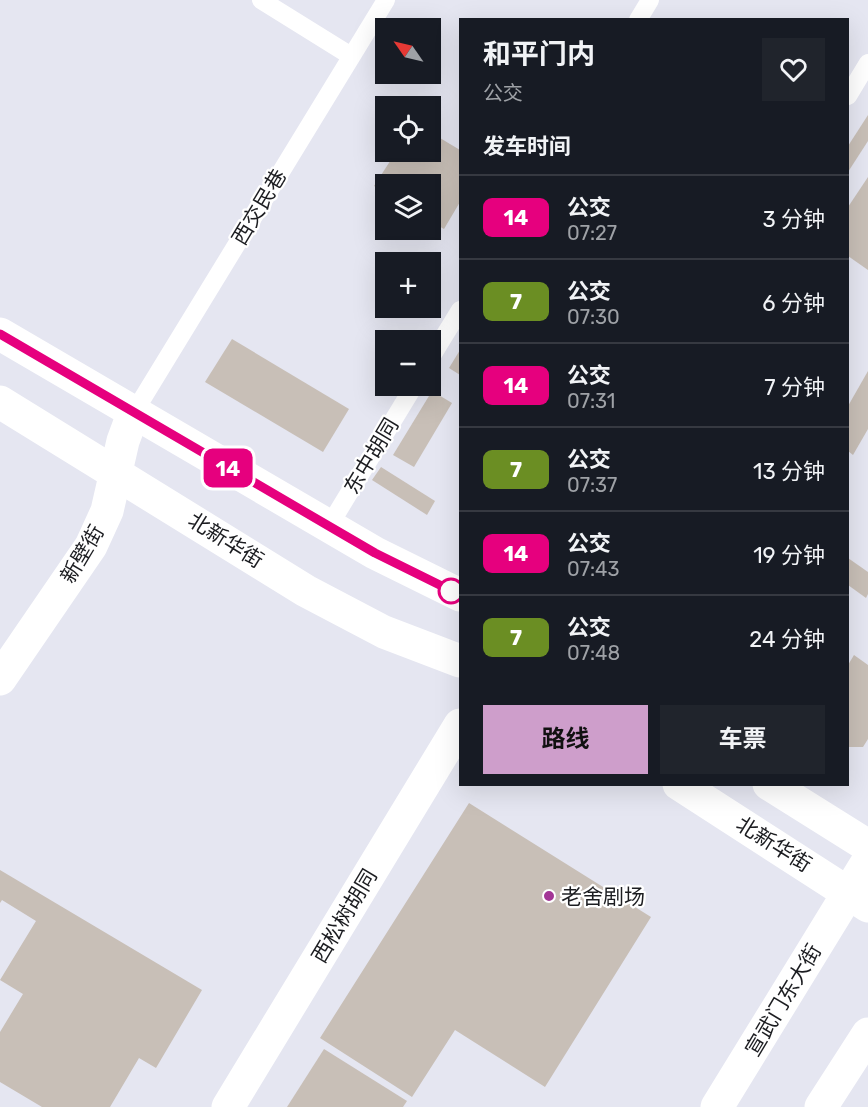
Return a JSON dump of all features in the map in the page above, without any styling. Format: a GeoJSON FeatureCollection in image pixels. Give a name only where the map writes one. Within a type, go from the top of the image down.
{"type":"FeatureCollection","features":[{"type":"Feature","properties":{"kind":"street"},"geometry":{"type":"LineString","coordinates":[[0,334],[375,553],[459,595]]}},
{"type":"Feature","properties":{"kind":"street","name":"北新华街"},"geometry":{"type":"LineString","coordinates":[[0,402],[306,591],[384,632],[459,661]]}},
{"type":"Feature","properties":{"kind":"street","name":"新壁街"},"geometry":{"type":"LineString","coordinates":[[0,679],[91,546],[107,511],[123,441],[134,414]]}},
{"type":"Feature","properties":{"kind":"street","name":"西松树胡同"},"geometry":{"type":"LineString","coordinates":[[228,1107],[459,726]]}},
{"type":"Feature","properties":{"kind":"street","name":"北新华街"},"geometry":{"type":"LineString","coordinates":[[682,786],[858,899]]}},
{"type":"Feature","properties":{"kind":"street"},"geometry":{"type":"LineString","coordinates":[[772,786],[868,846]]}},
{"type":"Feature","properties":{"kind":"street","name":"宣武门东大街"},"geometry":{"type":"LineString","coordinates":[[717,1107],[858,899],[868,861]]}},
{"type":"Feature","properties":{"kind":"street"},"geometry":{"type":"LineString","coordinates":[[821,1107],[868,1034]]}},
{"type":"Feature","properties":{"kind":"lane"},"geometry":{"type":"LineString","coordinates":[[261,0],[351,56]]}},
{"type":"Feature","properties":{"kind":"lane","name":"西交民巷"},"geometry":{"type":"LineString","coordinates":[[134,414],[386,0]]}},
{"type":"Feature","properties":{"kind":"lane"},"geometry":{"type":"LineString","coordinates":[[639,18],[650,0]]}},
{"type":"Feature","properties":{"kind":"lane"},"geometry":{"type":"LineString","coordinates":[[849,94],[868,63]]}},
{"type":"Feature","properties":{"kind":"lane"},"geometry":{"type":"LineString","coordinates":[[441,341],[459,312]]}},
{"type":"Feature","properties":{"kind":"lane","name":"东中胡同"},"geometry":{"type":"LineString","coordinates":[[328,526],[408,396]]}},
{"type":"Feature","properties":{"kind":"building"},"geometry":{"type":"Polygon","coordinates":[[[868,115],[868,141],[849,170],[849,144],[868,115]]]}},
{"type":"Feature","properties":{"kind":"building"},"geometry":{"type":"Polygon","coordinates":[[[441,139],[459,149],[459,204],[444,229],[441,227],[441,174],[382,174],[390,162],[441,162],[441,139]]]}},
{"type":"Feature","properties":{"kind":"building"},"geometry":{"type":"Polygon","coordinates":[[[868,177],[868,270],[849,257],[849,206],[868,177]]]}},
{"type":"Feature","properties":{"kind":"building"},"geometry":{"type":"Polygon","coordinates":[[[232,339],[349,409],[323,452],[205,382],[232,339]]]}},
{"type":"Feature","properties":{"kind":"building"},"geometry":{"type":"Polygon","coordinates":[[[459,352],[459,374],[449,368],[459,352]]]}},
{"type":"Feature","properties":{"kind":"building"},"geometry":{"type":"Polygon","coordinates":[[[868,371],[868,429],[853,455],[849,452],[849,404],[868,371]]]}},
{"type":"Feature","properties":{"kind":"building"},"geometry":{"type":"Polygon","coordinates":[[[429,396],[440,396],[452,403],[414,467],[393,455],[429,396]]]}},
{"type":"Feature","properties":{"kind":"building"},"geometry":{"type":"Polygon","coordinates":[[[381,467],[435,501],[427,515],[372,480],[381,467]]]}},
{"type":"Feature","properties":{"kind":"building"},"geometry":{"type":"Polygon","coordinates":[[[849,559],[868,572],[866,598],[849,586],[849,559]]]}},
{"type":"Feature","properties":{"kind":"building"},"geometry":{"type":"Polygon","coordinates":[[[854,655],[868,665],[868,739],[863,747],[849,747],[849,663],[854,655]]]}},
{"type":"Feature","properties":{"kind":"building"},"geometry":{"type":"Polygon","coordinates":[[[469,803],[651,917],[545,1087],[455,1030],[412,1097],[320,1038],[469,803]]]}},
{"type":"Feature","properties":{"kind":"building"},"geometry":{"type":"Polygon","coordinates":[[[0,870],[202,990],[156,1068],[139,1058],[110,1107],[42,1107],[0,1082],[0,1032],[23,994],[0,980],[36,921],[2,900],[0,903],[0,870]]]}},
{"type":"Feature","properties":{"kind":"building"},"geometry":{"type":"Polygon","coordinates":[[[324,1049],[407,1101],[403,1107],[287,1107],[324,1049]]]}},
{"type":"Feature","properties":{"kind":"bus line","name":"14"},"geometry":{"type":"LineString","coordinates":[[0,334],[375,553],[459,595]]}},
{"type":"Feature","properties":{"kind":"place","name":"老舍剧场"},"geometry":{"type":"Point","coordinates":[549,896]}}]}
